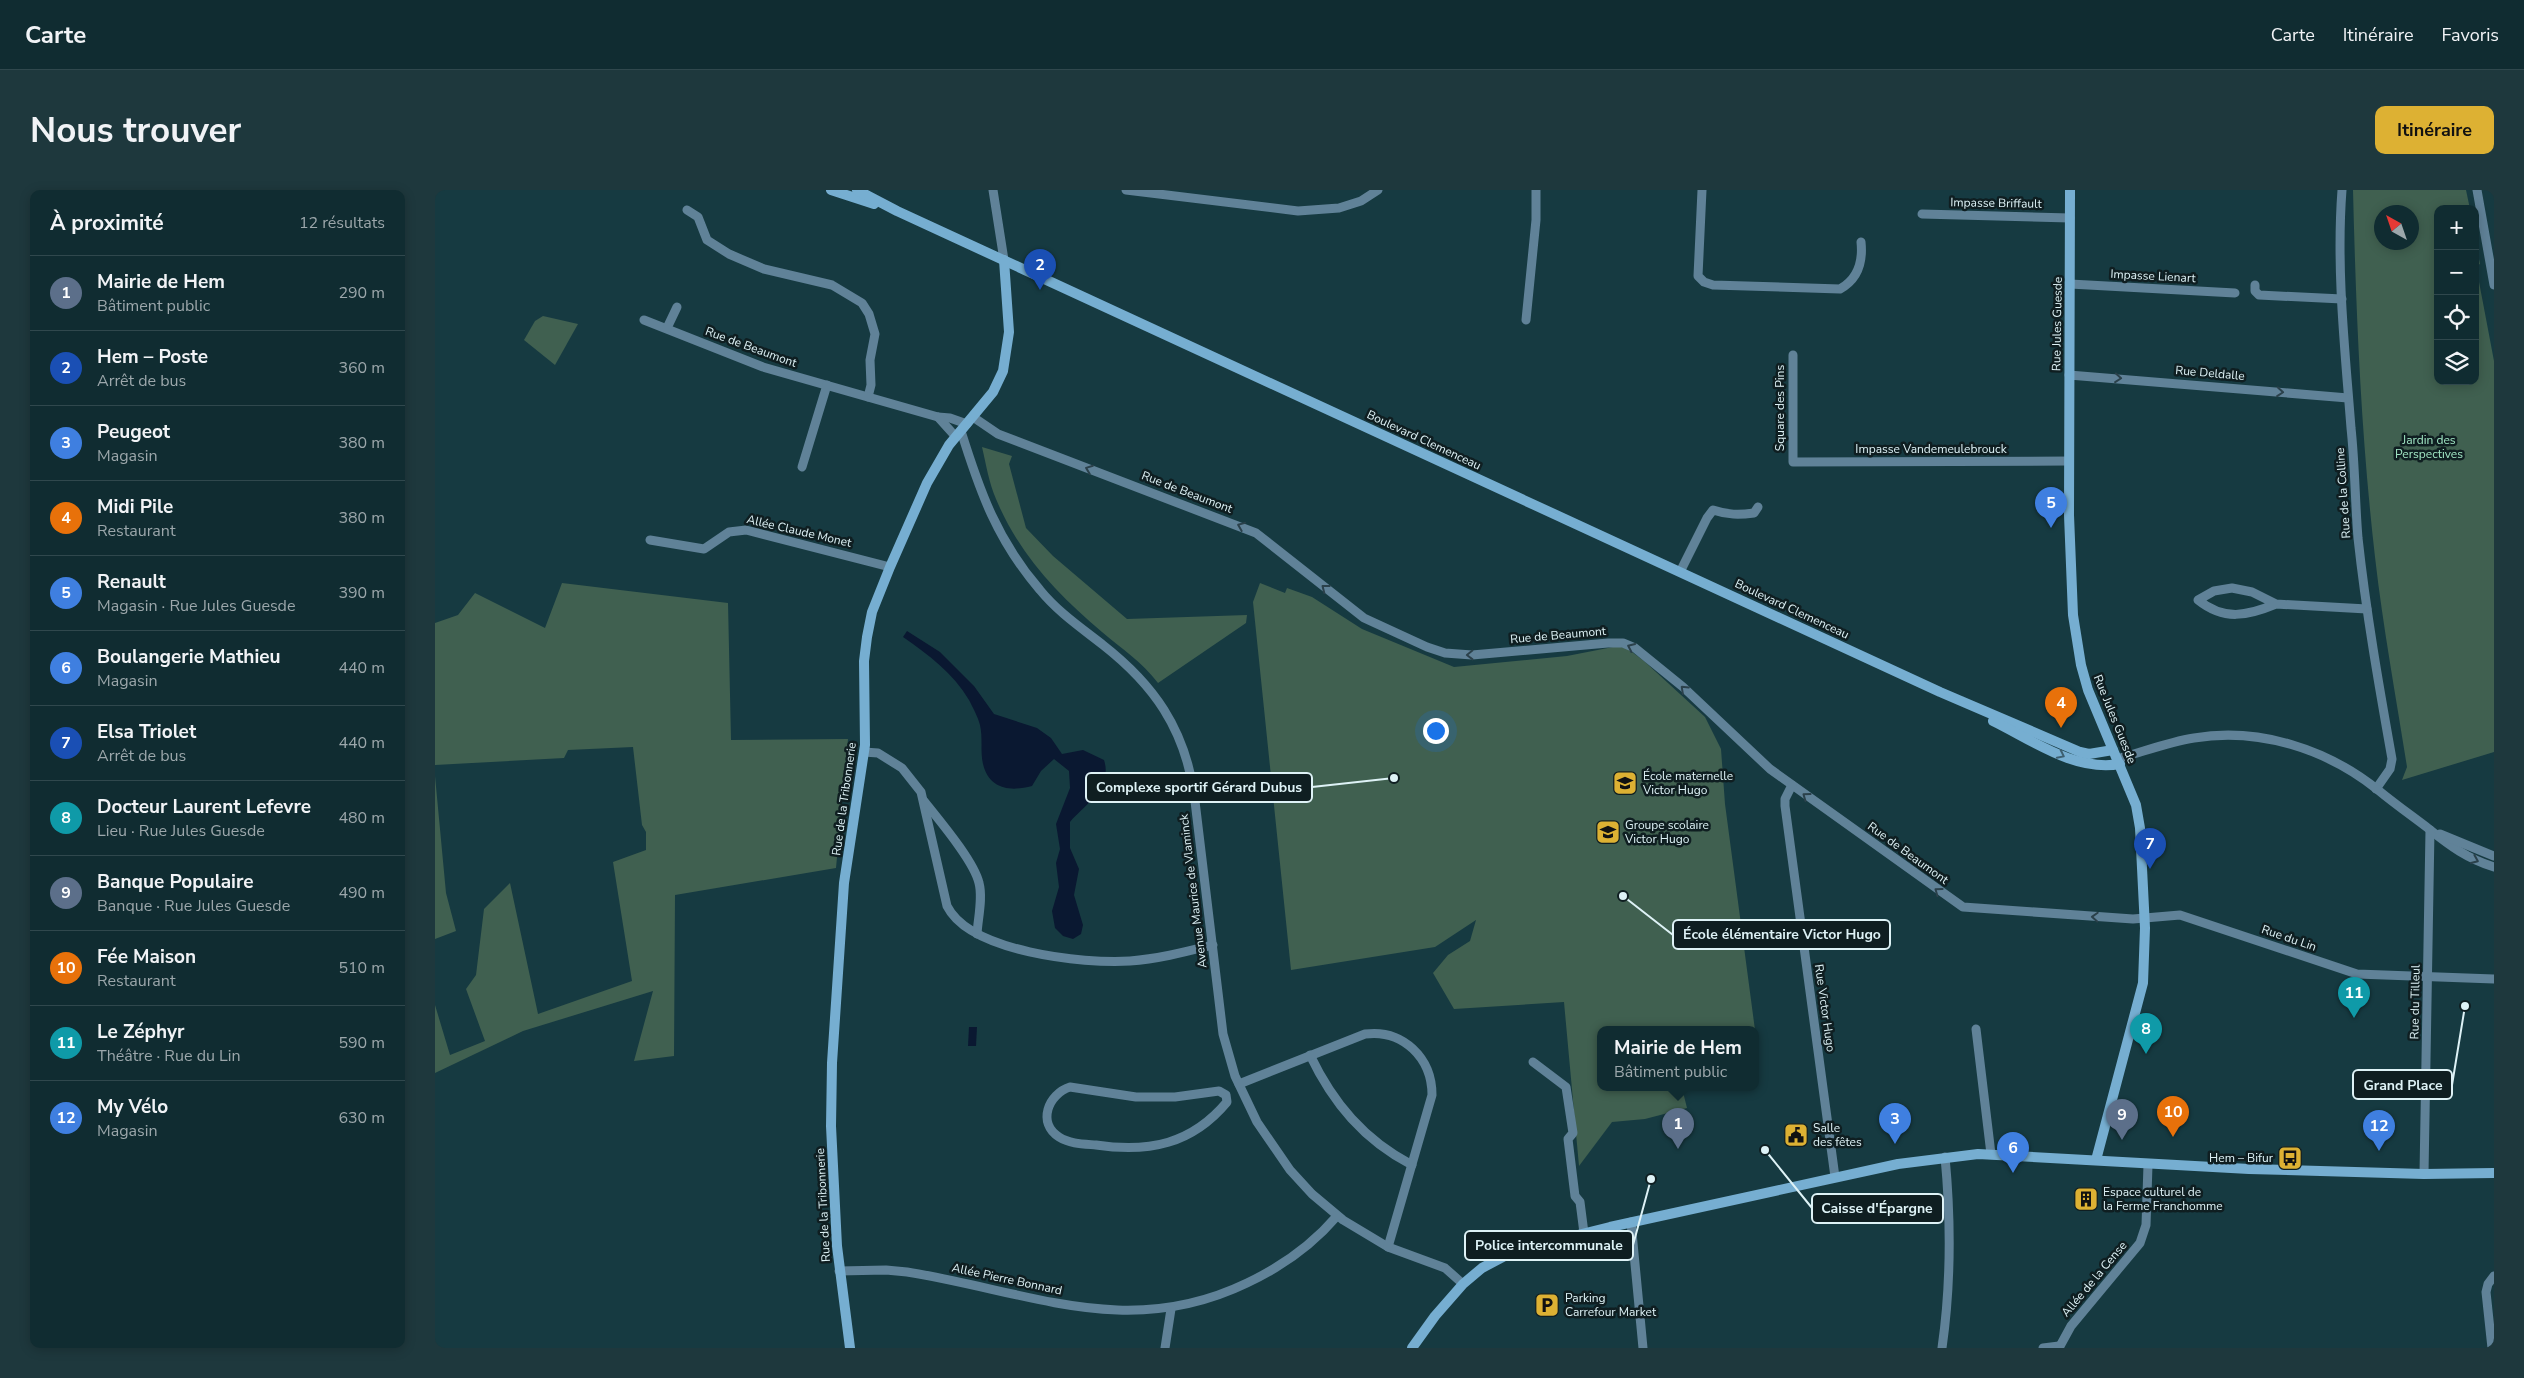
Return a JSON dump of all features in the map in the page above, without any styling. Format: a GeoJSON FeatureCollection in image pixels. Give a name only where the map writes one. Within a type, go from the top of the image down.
{"type":"FeatureCollection","features":[{"type":"Feature","properties":{"kind":"street","name":"Boulevard Clemenceau"},"geometry":{"type":"LineString","coordinates":[[831,190],[897,211]]}},
{"type":"Feature","properties":{"kind":"street","name":"Boulevard Clemenceau"},"geometry":{"type":"LineString","coordinates":[[857,190],[897,211],[1940,692],[2080,752],[2117,758]]}},
{"type":"Feature","properties":{"kind":"street"},"geometry":{"type":"LineString","coordinates":[[993,190],[1004,260]]}},
{"type":"Feature","properties":{"kind":"street"},"geometry":{"type":"LineString","coordinates":[[1126,190],[1298,211],[1339,208],[1361,201],[1377,190]]}},
{"type":"Feature","properties":{"kind":"street"},"geometry":{"type":"LineString","coordinates":[[1526,320],[1536,220],[1536,190]]}},
{"type":"Feature","properties":{"kind":"street"},"geometry":{"type":"LineString","coordinates":[[1702,190],[1698,276],[1713,285],[1840,289],[1853,278],[1863,258],[1861,242]]}},
{"type":"Feature","properties":{"kind":"street","name":"Rue Jules Guesde"},"geometry":{"type":"LineString","coordinates":[[2070,190],[2070,553],[2075,628],[2084,677],[2138,813],[2144,918],[2145,972],[2143,983],[2095,1160]]}},
{"type":"Feature","properties":{"kind":"street","name":"Rue de la Colline"},"geometry":{"type":"LineString","coordinates":[[2342,190],[2342,299],[2348,398],[2355,466],[2357,527],[2367,609],[2391,759],[2390,769],[2376,789]]}},
{"type":"Feature","properties":{"kind":"street"},"geometry":{"type":"LineString","coordinates":[[2477,190],[2491,252],[2494,285]]}},
{"type":"Feature","properties":{"kind":"street"},"geometry":{"type":"LineString","coordinates":[[687,210],[698,217],[704,237],[723,251],[764,269],[832,285],[861,303],[869,314],[875,334],[870,360],[871,385],[867,397]]}},
{"type":"Feature","properties":{"kind":"street","name":"Impasse Briffault"},"geometry":{"type":"LineString","coordinates":[[1922,214],[2070,218]]}},
{"type":"Feature","properties":{"kind":"street","name":"Rue de la Tribonnerie"},"geometry":{"type":"LineString","coordinates":[[850,1348],[839,1271],[831,1119],[832,1044],[844,883],[865,752],[864,661],[867,637],[873,612],[890,567],[927,483],[964,427],[997,384],[1007,357],[1009,332],[1004,260]]}},
{"type":"Feature","properties":{"kind":"street","name":"Impasse Lienart"},"geometry":{"type":"LineString","coordinates":[[2070,284],[2235,293]]}},
{"type":"Feature","properties":{"kind":"street"},"geometry":{"type":"LineString","coordinates":[[2255,286],[2255,291],[2259,295],[2342,299]]}},
{"type":"Feature","properties":{"kind":"street"},"geometry":{"type":"LineString","coordinates":[[667,328],[677,307]]}},
{"type":"Feature","properties":{"kind":"street","name":"Rue de Beaumont"},"geometry":{"type":"LineString","coordinates":[[644,320],[754,364],[939,417],[964,427],[998,434],[1256,533],[1364,618],[1427,647],[1445,653],[1472,655],[1608,643],[1629,644],[1670,676],[1763,763],[1963,907],[2144,918]]}},
{"type":"Feature","properties":{"kind":"street","name":"Square des Pins"},"geometry":{"type":"LineString","coordinates":[[1793,355],[1793,462]]}},
{"type":"Feature","properties":{"kind":"street","name":"Rue Deldalle"},"geometry":{"type":"LineString","coordinates":[[2069,375],[2348,398]]}},
{"type":"Feature","properties":{"kind":"street"},"geometry":{"type":"LineString","coordinates":[[802,467],[827,386]]}},
{"type":"Feature","properties":{"kind":"street","name":"Rue de Beaumont"},"geometry":{"type":"LineString","coordinates":[[939,417],[950,418],[964,427]]}},
{"type":"Feature","properties":{"kind":"street","name":"Avenue Maurice de Vlaminck"},"geometry":{"type":"LineString","coordinates":[[964,427],[988,509],[1024,569],[1066,617],[1121,659],[1139,677],[1160,702],[1184,750],[1193,781],[1221,1025],[1239,1086],[1262,1132],[1278,1155],[1305,1186],[1337,1216],[1388,1247],[1445,1268],[1463,1284]]}},
{"type":"Feature","properties":{"kind":"street","name":"Impasse Vandemeulebrouck"},"geometry":{"type":"LineString","coordinates":[[1793,462],[2069,461]]}},
{"type":"Feature","properties":{"kind":"street"},"geometry":{"type":"LineString","coordinates":[[1680,572],[1707,518],[1713,510],[1727,515],[1741,515],[1754,513],[1758,507]]}},
{"type":"Feature","properties":{"kind":"street","name":"Allée Claude Monet"},"geometry":{"type":"LineString","coordinates":[[650,540],[704,550],[729,532],[746,530],[890,567]]}},
{"type":"Feature","properties":{"kind":"street"},"geometry":{"type":"LineString","coordinates":[[2276,604],[2252,592],[2233,588],[2214,591],[2199,600],[2215,611],[2231,615],[2251,613],[2276,604],[2367,609]]}},
{"type":"Feature","properties":{"kind":"street","name":"Boulevard Clemenceau"},"geometry":{"type":"LineString","coordinates":[[1940,692],[1974,711],[2078,762],[2102,766],[2117,758]]}},
{"type":"Feature","properties":{"kind":"street"},"geometry":{"type":"LineString","coordinates":[[2117,758],[2194,738],[2228,735],[2290,744],[2320,755],[2347,769],[2459,852],[2494,867]]}},
{"type":"Feature","properties":{"kind":"street"},"geometry":{"type":"LineString","coordinates":[[865,752],[878,753],[902,768],[913,780],[922,798],[948,832],[978,878],[980,888],[977,934]]}},
{"type":"Feature","properties":{"kind":"street","name":"Rue Victor Hugo"},"geometry":{"type":"LineString","coordinates":[[1792,785],[1785,806],[1835,1177]]}},
{"type":"Feature","properties":{"kind":"street"},"geometry":{"type":"LineString","coordinates":[[922,798],[947,906],[958,922],[977,934],[1029,952],[1086,960],[1146,960],[1213,945]]}},
{"type":"Feature","properties":{"kind":"street"},"geometry":{"type":"LineString","coordinates":[[2430,830],[2494,856]]}},
{"type":"Feature","properties":{"kind":"street","name":"Rue du Tilleul"},"geometry":{"type":"LineString","coordinates":[[2424,1174],[2430,830]]}},
{"type":"Feature","properties":{"kind":"street","name":"Rue du Lin"},"geometry":{"type":"LineString","coordinates":[[2144,918],[2186,916],[2357,974],[2494,980]]}},
{"type":"Feature","properties":{"kind":"street"},"geometry":{"type":"LineString","coordinates":[[1975,1029],[1991,1154]]}},
{"type":"Feature","properties":{"kind":"street"},"geometry":{"type":"LineString","coordinates":[[1226,1095],[1239,1086],[1310,1055],[1351,1038],[1371,1033],[1385,1034],[1398,1038],[1416,1050],[1429,1072],[1432,1095],[1388,1247]]}},
{"type":"Feature","properties":{"kind":"street"},"geometry":{"type":"LineString","coordinates":[[1310,1055],[1325,1084],[1342,1109],[1379,1144],[1412,1165]]}},
{"type":"Feature","properties":{"kind":"street"},"geometry":{"type":"LineString","coordinates":[[1533,1062],[1566,1087],[1573,1133],[1568,1139],[1575,1196],[1579,1202],[1584,1233]]}},
{"type":"Feature","properties":{"kind":"street"},"geometry":{"type":"LineString","coordinates":[[1069,1087],[1136,1097],[1175,1097],[1219,1091],[1226,1095],[1227,1102],[1203,1125],[1176,1140],[1148,1147],[1120,1149],[1068,1141],[1055,1134],[1047,1118],[1049,1106],[1054,1096],[1069,1087]]}},
{"type":"Feature","properties":{"kind":"street"},"geometry":{"type":"LineString","coordinates":[[1412,1348],[1435,1316],[1463,1284],[1482,1268],[1514,1251],[1631,1222],[1835,1177],[1945,1157],[1991,1154],[2148,1165],[2424,1174],[2494,1173]]}},
{"type":"Feature","properties":{"kind":"street"},"geometry":{"type":"LineString","coordinates":[[1942,1348],[1946,1311],[1949,1209],[1945,1157]]}},
{"type":"Feature","properties":{"kind":"street","name":"Allée de la Cense"},"geometry":{"type":"LineString","coordinates":[[2059,1347],[2071,1326],[2140,1243],[2146,1225],[2148,1165]]}},
{"type":"Feature","properties":{"kind":"street","name":"Allée Pierre Bonnard"},"geometry":{"type":"LineString","coordinates":[[839,1271],[886,1270],[907,1272],[1089,1309],[1140,1311],[1171,1309],[1205,1300],[1263,1276],[1310,1243],[1337,1216]]}},
{"type":"Feature","properties":{"kind":"street"},"geometry":{"type":"LineString","coordinates":[[1631,1222],[1643,1348]]}},
{"type":"Feature","properties":{"kind":"street"},"geometry":{"type":"LineString","coordinates":[[2492,1348],[2486,1292],[2487,1284],[2494,1276]]}},
{"type":"Feature","properties":{"kind":"street"},"geometry":{"type":"LineString","coordinates":[[1165,1348],[1171,1309]]}},
{"type":"Feature","properties":{"kind":"street"},"geometry":{"type":"LineString","coordinates":[[2043,1348],[2059,1347]]}},
{"type":"Feature","properties":{"kind":"green space","name":"Jardin des Perspectives"},"geometry":{"type":"Polygon","coordinates":[[[2353,190],[2466,190],[2469,205],[2434,205],[2434,385],[2479,385],[2479,282],[2494,361],[2494,752],[2402,780],[2407,767],[2378,583],[2366,465],[2358,328],[2353,190]]]}},
{"type":"Feature","properties":{"kind":"green space"},"geometry":{"type":"Polygon","coordinates":[[[543,316],[578,324],[555,365],[524,340],[535,321],[543,316]]]}},
{"type":"Feature","properties":{"kind":"green space"},"geometry":{"type":"Polygon","coordinates":[[[982,447],[1012,456],[1009,464],[1026,528],[1053,556],[1127,619],[1247,615],[1246,623],[1158,683],[1139,662],[1085,618],[1055,588],[1028,555],[1005,519],[996,499],[982,447]]]}},
{"type":"Feature","properties":{"kind":"green space"},"geometry":{"type":"Polygon","coordinates":[[[562,583],[728,603],[731,740],[848,739],[836,868],[675,895],[674,1056],[634,1061],[653,991],[523,1031],[435,1073],[435,1005],[450,1055],[485,1041],[466,989],[476,975],[484,909],[510,883],[538,1014],[632,981],[613,862],[646,850],[646,832],[642,825],[633,747],[568,750],[564,758],[435,765],[435,623],[458,615],[475,593],[545,628],[562,583]]]}},
{"type":"Feature","properties":{"kind":"green space"},"geometry":{"type":"Polygon","coordinates":[[[1260,583],[1285,593],[1287,588],[1312,597],[1362,629],[1454,667],[1567,656],[1618,646],[1628,649],[1644,661],[1705,717],[1721,749],[1725,804],[1754,1026],[1597,1026],[1597,1091],[1683,1091],[1687,1108],[1645,1119],[1612,1122],[1579,1166],[1564,1002],[1454,1009],[1433,973],[1448,955],[1470,941],[1476,920],[1435,947],[1291,970],[1253,602],[1260,583]]]}},
{"type":"Feature","properties":{"kind":"green space"},"geometry":{"type":"Polygon","coordinates":[[[435,776],[446,893],[456,931],[435,939],[435,776]]]}},
{"type":"Feature","properties":{"kind":"water"},"geometry":{"type":"Polygon","coordinates":[[[907,631],[940,652],[974,686],[994,714],[1037,728],[1051,738],[1062,754],[1083,750],[1104,760],[1105,779],[1101,787],[1090,802],[1070,822],[1070,848],[1079,869],[1074,895],[1083,925],[1081,934],[1073,939],[1063,936],[1055,928],[1052,911],[1059,887],[1056,863],[1060,849],[1056,824],[1070,788],[1069,771],[1054,759],[1041,771],[1032,786],[1016,789],[1001,787],[995,784],[990,779],[983,764],[980,725],[969,700],[956,681],[940,665],[903,637],[907,631]]]}},
{"type":"Feature","properties":{"kind":"water"},"geometry":{"type":"Polygon","coordinates":[[[969,1027],[977,1027],[976,1046],[968,1046],[969,1027]]]}},
{"type":"Feature","properties":{"kind":"place","name":"Hem – Poste"},"geometry":{"type":"Point","coordinates":[1040,290]}},
{"type":"Feature","properties":{"kind":"place","name":"Renault"},"geometry":{"type":"Point","coordinates":[2051,528]}},
{"type":"Feature","properties":{"kind":"place","name":"Midi Pile"},"geometry":{"type":"Point","coordinates":[2061,728]}},
{"type":"Feature","properties":{"kind":"place","name":"Complexe sportif Gérard Dubus"},"geometry":{"type":"Point","coordinates":[1394,778]}},
{"type":"Feature","properties":{"kind":"place","name":"École maternelle Victor Hugo"},"geometry":{"type":"Point","coordinates":[1625,783]}},
{"type":"Feature","properties":{"kind":"place","name":"Groupe scolaire Victor Hugo"},"geometry":{"type":"Point","coordinates":[1608,832]}},
{"type":"Feature","properties":{"kind":"place","name":"Elsa Triolet"},"geometry":{"type":"Point","coordinates":[2150,869]}},
{"type":"Feature","properties":{"kind":"place","name":"École élémentaire Victor Hugo"},"geometry":{"type":"Point","coordinates":[1623,896]}},
{"type":"Feature","properties":{"kind":"place","name":"Grand Place"},"geometry":{"type":"Point","coordinates":[2465,1006]}},
{"type":"Feature","properties":{"kind":"place","name":"Le Zéphyr"},"geometry":{"type":"Point","coordinates":[2354,1018]}},
{"type":"Feature","properties":{"kind":"place","name":"Docteur Laurent Lefevre"},"geometry":{"type":"Point","coordinates":[2146,1054]}},
{"type":"Feature","properties":{"kind":"place","name":"Salle des fêtes"},"geometry":{"type":"Point","coordinates":[1796,1135]}},
{"type":"Feature","properties":{"kind":"place","name":"Fée Maison"},"geometry":{"type":"Point","coordinates":[2173,1137]}},
{"type":"Feature","properties":{"kind":"place","name":"Banque Populaire"},"geometry":{"type":"Point","coordinates":[2122,1140]}},
{"type":"Feature","properties":{"kind":"place","name":"Peugeot"},"geometry":{"type":"Point","coordinates":[1895,1144]}},
{"type":"Feature","properties":{"kind":"place","name":"Mairie de Hem"},"geometry":{"type":"Point","coordinates":[1678,1149]}},
{"type":"Feature","properties":{"kind":"place","name":"Caisse d'Épargne"},"geometry":{"type":"Point","coordinates":[1765,1150]}},
{"type":"Feature","properties":{"kind":"place","name":"My Vélo"},"geometry":{"type":"Point","coordinates":[2379,1151]}},
{"type":"Feature","properties":{"kind":"place","name":"Hem – Bifur"},"geometry":{"type":"Point","coordinates":[2290,1158]}},
{"type":"Feature","properties":{"kind":"place","name":"Boulangerie Mathieu"},"geometry":{"type":"Point","coordinates":[2013,1173]}},
{"type":"Feature","properties":{"kind":"place","name":"Police intercommunale"},"geometry":{"type":"Point","coordinates":[1651,1179]}},
{"type":"Feature","properties":{"kind":"place","name":"Espace culturel de la Ferme Franchomme"},"geometry":{"type":"Point","coordinates":[2086,1199]}},
{"type":"Feature","properties":{"kind":"place","name":"Parking Carrefour Market"},"geometry":{"type":"Point","coordinates":[1547,1305]}}]}
